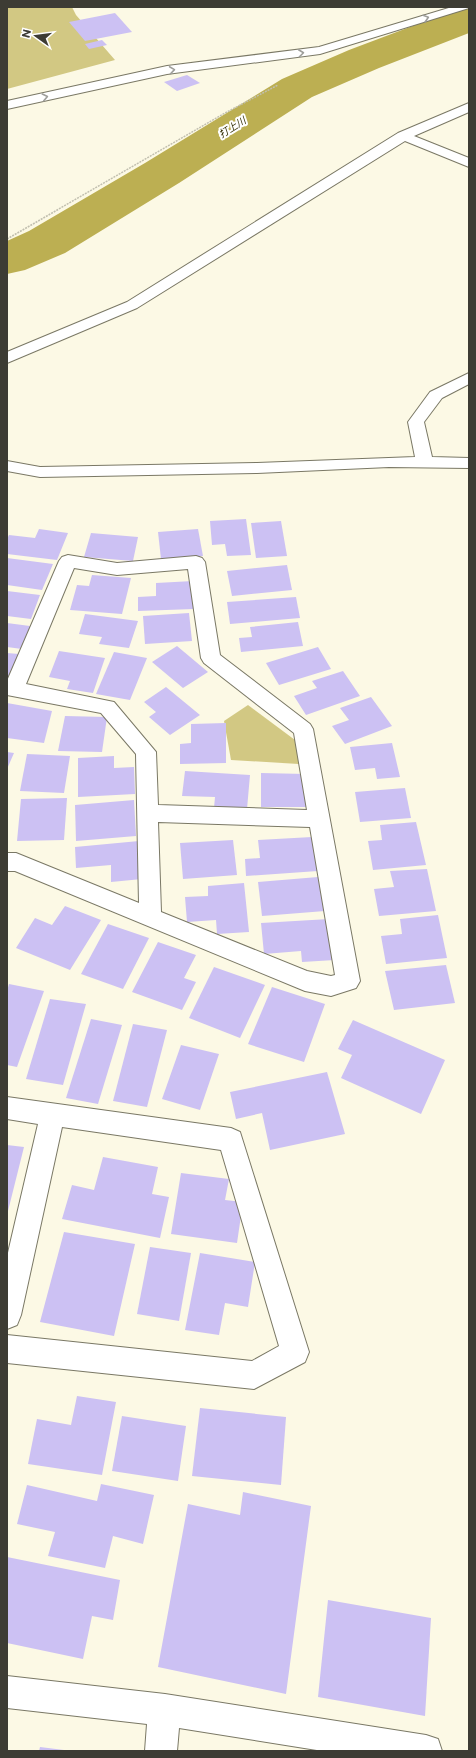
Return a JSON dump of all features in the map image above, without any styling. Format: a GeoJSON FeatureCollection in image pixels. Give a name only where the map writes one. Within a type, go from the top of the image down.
{"type":"FeatureCollection","features":[{"type":"Feature","properties":{"kind":"street"},"geometry":{"type":"LineString","coordinates":[[7,105],[167,70],[320,50],[464,7]]}},
{"type":"Feature","properties":{"kind":"street"},"geometry":{"type":"LineString","coordinates":[[7,358],[132,305],[416,128],[469,107]]}},
{"type":"Feature","properties":{"kind":"street"},"geometry":{"type":"LineString","coordinates":[[403,136],[469,163]]}},
{"type":"Feature","properties":{"kind":"street"},"geometry":{"type":"LineString","coordinates":[[425,462],[416,422],[436,395],[469,378]]}},
{"type":"Feature","properties":{"kind":"street"},"geometry":{"type":"LineString","coordinates":[[7,466],[40,472],[469,462]]}},
{"type":"Feature","properties":{"kind":"street"},"geometry":{"type":"LineString","coordinates":[[7,862],[16,862],[305,981],[331,986],[348,981],[303,729],[211,658],[196,562],[118,568],[68,561],[11,689],[107,707],[146,752],[150,917]]}},
{"type":"Feature","properties":{"kind":"street"},"geometry":{"type":"LineString","coordinates":[[147,813],[319,819]]}},
{"type":"Feature","properties":{"kind":"street"},"geometry":{"type":"LineString","coordinates":[[7,1108],[231,1140],[295,1352],[254,1374],[7,1349]]}},
{"type":"Feature","properties":{"kind":"street"},"geometry":{"type":"LineString","coordinates":[[7,1315],[52,1114]]}},
{"type":"Feature","properties":{"kind":"street"},"geometry":{"type":"LineString","coordinates":[[7,1692],[165,1710],[426,1751]]}},
{"type":"Feature","properties":{"kind":"street"},"geometry":{"type":"LineString","coordinates":[[161,1751],[165,1710]]}},
{"type":"Feature","properties":{"kind":"path"},"geometry":{"type":"LineString","coordinates":[[7,239],[225,113],[280,84]]}},
{"type":"Feature","properties":{"kind":"shaded area"},"geometry":{"type":"Polygon","coordinates":[[[7,7],[72,7],[76,15],[115,60],[7,89],[7,7]]]}},
{"type":"Feature","properties":{"kind":"shaded area"},"geometry":{"type":"Polygon","coordinates":[[[248,705],[299,743],[299,764],[231,760],[224,721],[248,705]]]}},
{"type":"Feature","properties":{"kind":"building"},"geometry":{"type":"Polygon","coordinates":[[[115,13],[132,32],[85,41],[69,22],[115,13]]]}},
{"type":"Feature","properties":{"kind":"building"},"geometry":{"type":"Polygon","coordinates":[[[102,40],[107,45],[89,49],[85,44],[102,40]]]}},
{"type":"Feature","properties":{"kind":"building"},"geometry":{"type":"Polygon","coordinates":[[[187,75],[200,83],[177,91],[164,82],[187,75]]]}},
{"type":"Feature","properties":{"kind":"building"},"geometry":{"type":"Polygon","coordinates":[[[246,519],[251,555],[227,556],[225,544],[212,545],[210,521],[246,519]]]}},
{"type":"Feature","properties":{"kind":"building"},"geometry":{"type":"Polygon","coordinates":[[[281,521],[287,556],[256,558],[251,523],[281,521]]]}},
{"type":"Feature","properties":{"kind":"building"},"geometry":{"type":"Polygon","coordinates":[[[39,529],[68,533],[57,560],[7,554],[7,539],[9,535],[35,538],[39,529]]]}},
{"type":"Feature","properties":{"kind":"building"},"geometry":{"type":"Polygon","coordinates":[[[198,529],[203,556],[161,559],[158,532],[198,529]]]}},
{"type":"Feature","properties":{"kind":"building"},"geometry":{"type":"Polygon","coordinates":[[[91,533],[138,537],[133,561],[84,557],[91,533]]]}},
{"type":"Feature","properties":{"kind":"building"},"geometry":{"type":"Polygon","coordinates":[[[7,558],[53,564],[42,590],[7,585],[7,558]]]}},
{"type":"Feature","properties":{"kind":"building"},"geometry":{"type":"Polygon","coordinates":[[[287,565],[292,590],[232,596],[227,571],[287,565]]]}},
{"type":"Feature","properties":{"kind":"building"},"geometry":{"type":"Polygon","coordinates":[[[92,575],[131,578],[122,614],[70,610],[77,585],[89,586],[92,575]]]}},
{"type":"Feature","properties":{"kind":"building"},"geometry":{"type":"Polygon","coordinates":[[[193,581],[194,609],[138,611],[138,597],[156,596],[156,583],[193,581]]]}},
{"type":"Feature","properties":{"kind":"building"},"geometry":{"type":"Polygon","coordinates":[[[7,591],[40,595],[31,619],[7,616],[7,591]]]}},
{"type":"Feature","properties":{"kind":"building"},"geometry":{"type":"Polygon","coordinates":[[[296,597],[300,618],[230,624],[227,602],[296,597]]]}},
{"type":"Feature","properties":{"kind":"building"},"geometry":{"type":"Polygon","coordinates":[[[189,613],[192,641],[145,644],[143,616],[189,613]]]}},
{"type":"Feature","properties":{"kind":"building"},"geometry":{"type":"Polygon","coordinates":[[[85,614],[138,621],[129,648],[99,644],[102,637],[79,634],[85,614]]]}},
{"type":"Feature","properties":{"kind":"building"},"geometry":{"type":"Polygon","coordinates":[[[298,622],[303,646],[241,652],[239,638],[252,637],[250,627],[298,622]]]}},
{"type":"Feature","properties":{"kind":"building"},"geometry":{"type":"Polygon","coordinates":[[[7,623],[30,626],[22,649],[7,647],[7,623]]]}},
{"type":"Feature","properties":{"kind":"building"},"geometry":{"type":"Polygon","coordinates":[[[177,646],[208,672],[183,688],[152,662],[177,646]]]}},
{"type":"Feature","properties":{"kind":"building"},"geometry":{"type":"Polygon","coordinates":[[[318,647],[331,669],[279,685],[266,663],[318,647]]]}},
{"type":"Feature","properties":{"kind":"building"},"geometry":{"type":"Polygon","coordinates":[[[59,651],[105,658],[93,693],[67,689],[70,681],[49,677],[59,651]]]}},
{"type":"Feature","properties":{"kind":"building"},"geometry":{"type":"Polygon","coordinates":[[[114,652],[147,658],[130,700],[96,694],[114,652]]]}},
{"type":"Feature","properties":{"kind":"building"},"geometry":{"type":"Polygon","coordinates":[[[7,653],[19,654],[7,681],[7,653]]]}},
{"type":"Feature","properties":{"kind":"building"},"geometry":{"type":"Polygon","coordinates":[[[343,671],[360,696],[306,715],[294,696],[317,688],[312,681],[343,671]]]}},
{"type":"Feature","properties":{"kind":"building"},"geometry":{"type":"Polygon","coordinates":[[[166,687],[200,715],[170,735],[149,717],[156,712],[144,702],[166,687]]]}},
{"type":"Feature","properties":{"kind":"building"},"geometry":{"type":"Polygon","coordinates":[[[371,697],[392,726],[345,744],[332,726],[349,720],[340,708],[371,697]]]}},
{"type":"Feature","properties":{"kind":"building"},"geometry":{"type":"Polygon","coordinates":[[[7,703],[52,711],[44,743],[7,738],[7,703]]]}},
{"type":"Feature","properties":{"kind":"building"},"geometry":{"type":"Polygon","coordinates":[[[65,716],[107,717],[102,752],[58,751],[65,716]]]}},
{"type":"Feature","properties":{"kind":"building"},"geometry":{"type":"Polygon","coordinates":[[[226,723],[226,763],[180,764],[180,744],[191,743],[191,724],[226,723]]]}},
{"type":"Feature","properties":{"kind":"building"},"geometry":{"type":"Polygon","coordinates":[[[392,743],[400,777],[377,779],[375,768],[355,770],[350,747],[392,743]]]}},
{"type":"Feature","properties":{"kind":"building"},"geometry":{"type":"Polygon","coordinates":[[[7,752],[14,753],[7,769],[7,752]]]}},
{"type":"Feature","properties":{"kind":"building"},"geometry":{"type":"Polygon","coordinates":[[[27,754],[70,756],[64,793],[20,791],[27,754]]]}},
{"type":"Feature","properties":{"kind":"building"},"geometry":{"type":"Polygon","coordinates":[[[114,756],[114,768],[134,767],[135,794],[78,797],[78,758],[114,756]]]}},
{"type":"Feature","properties":{"kind":"building"},"geometry":{"type":"Polygon","coordinates":[[[185,771],[250,775],[247,809],[214,808],[215,797],[182,796],[185,771]]]}},
{"type":"Feature","properties":{"kind":"building"},"geometry":{"type":"Polygon","coordinates":[[[261,773],[306,774],[306,807],[261,807],[261,773]]]}},
{"type":"Feature","properties":{"kind":"building"},"geometry":{"type":"Polygon","coordinates":[[[405,788],[411,818],[360,822],[355,792],[405,788]]]}},
{"type":"Feature","properties":{"kind":"building"},"geometry":{"type":"Polygon","coordinates":[[[67,798],[64,840],[17,841],[21,799],[67,798]]]}},
{"type":"Feature","properties":{"kind":"building"},"geometry":{"type":"Polygon","coordinates":[[[134,800],[136,836],[76,841],[75,805],[134,800]]]}},
{"type":"Feature","properties":{"kind":"building"},"geometry":{"type":"Polygon","coordinates":[[[416,822],[426,865],[373,870],[368,841],[382,840],[380,825],[416,822]]]}},
{"type":"Feature","properties":{"kind":"building"},"geometry":{"type":"Polygon","coordinates":[[[312,837],[318,871],[246,876],[245,859],[260,858],[258,840],[312,837]]]}},
{"type":"Feature","properties":{"kind":"building"},"geometry":{"type":"Polygon","coordinates":[[[233,840],[237,875],[183,879],[180,843],[233,840]]]}},
{"type":"Feature","properties":{"kind":"building"},"geometry":{"type":"Polygon","coordinates":[[[139,841],[142,879],[111,882],[111,865],[76,868],[75,847],[139,841]]]}},
{"type":"Feature","properties":{"kind":"building"},"geometry":{"type":"Polygon","coordinates":[[[427,869],[436,911],[379,916],[374,889],[394,887],[390,871],[427,869]]]}},
{"type":"Feature","properties":{"kind":"building"},"geometry":{"type":"Polygon","coordinates":[[[318,877],[325,911],[262,916],[258,882],[318,877]]]}},
{"type":"Feature","properties":{"kind":"building"},"geometry":{"type":"Polygon","coordinates":[[[244,883],[249,932],[217,934],[216,920],[187,922],[185,897],[208,896],[208,886],[244,883]]]}},
{"type":"Feature","properties":{"kind":"building"},"geometry":{"type":"Polygon","coordinates":[[[65,906],[101,920],[70,970],[16,948],[35,918],[52,925],[65,906]]]}},
{"type":"Feature","properties":{"kind":"building"},"geometry":{"type":"Polygon","coordinates":[[[438,915],[447,958],[386,964],[381,936],[402,934],[400,919],[438,915]]]}},
{"type":"Feature","properties":{"kind":"building"},"geometry":{"type":"Polygon","coordinates":[[[329,919],[335,960],[302,962],[301,951],[264,954],[261,923],[329,919]]]}},
{"type":"Feature","properties":{"kind":"building"},"geometry":{"type":"Polygon","coordinates":[[[108,924],[149,938],[123,989],[81,974],[108,924]]]}},
{"type":"Feature","properties":{"kind":"building"},"geometry":{"type":"Polygon","coordinates":[[[158,942],[196,955],[184,978],[196,982],[182,1010],[132,992],[158,942]]]}},
{"type":"Feature","properties":{"kind":"building"},"geometry":{"type":"Polygon","coordinates":[[[446,965],[455,1003],[394,1010],[385,971],[446,965]]]}},
{"type":"Feature","properties":{"kind":"building"},"geometry":{"type":"Polygon","coordinates":[[[214,967],[265,985],[240,1038],[189,1018],[214,967]]]}},
{"type":"Feature","properties":{"kind":"building"},"geometry":{"type":"Polygon","coordinates":[[[9,984],[44,991],[17,1067],[7,1065],[7,991],[9,984]]]}},
{"type":"Feature","properties":{"kind":"building"},"geometry":{"type":"Polygon","coordinates":[[[272,987],[325,1004],[304,1062],[248,1044],[272,987]]]}},
{"type":"Feature","properties":{"kind":"building"},"geometry":{"type":"Polygon","coordinates":[[[50,999],[86,1004],[63,1085],[26,1079],[50,999]]]}},
{"type":"Feature","properties":{"kind":"building"},"geometry":{"type":"Polygon","coordinates":[[[91,1019],[122,1025],[98,1104],[66,1098],[91,1019]]]}},
{"type":"Feature","properties":{"kind":"building"},"geometry":{"type":"Polygon","coordinates":[[[353,1020],[445,1060],[421,1114],[341,1078],[352,1055],[338,1049],[353,1020]]]}},
{"type":"Feature","properties":{"kind":"building"},"geometry":{"type":"Polygon","coordinates":[[[133,1024],[167,1030],[147,1107],[113,1101],[133,1024]]]}},
{"type":"Feature","properties":{"kind":"building"},"geometry":{"type":"Polygon","coordinates":[[[181,1045],[219,1054],[200,1110],[162,1099],[181,1045]]]}},
{"type":"Feature","properties":{"kind":"building"},"geometry":{"type":"Polygon","coordinates":[[[327,1072],[345,1134],[270,1150],[262,1113],[236,1119],[230,1092],[327,1072]]]}},
{"type":"Feature","properties":{"kind":"building"},"geometry":{"type":"Polygon","coordinates":[[[7,1145],[24,1147],[8,1211],[7,1211],[7,1145]]]}},
{"type":"Feature","properties":{"kind":"building"},"geometry":{"type":"Polygon","coordinates":[[[103,1157],[158,1167],[152,1194],[169,1197],[160,1238],[62,1219],[72,1185],[94,1190],[103,1157]]]}},
{"type":"Feature","properties":{"kind":"building"},"geometry":{"type":"Polygon","coordinates":[[[181,1173],[229,1179],[225,1200],[243,1202],[237,1243],[171,1234],[181,1173]]]}},
{"type":"Feature","properties":{"kind":"building"},"geometry":{"type":"Polygon","coordinates":[[[64,1232],[135,1244],[114,1336],[40,1322],[64,1232]]]}},
{"type":"Feature","properties":{"kind":"building"},"geometry":{"type":"Polygon","coordinates":[[[150,1247],[191,1253],[179,1321],[137,1314],[150,1247]]]}},
{"type":"Feature","properties":{"kind":"building"},"geometry":{"type":"Polygon","coordinates":[[[200,1253],[255,1262],[248,1307],[225,1303],[219,1335],[185,1330],[200,1253]]]}},
{"type":"Feature","properties":{"kind":"building"},"geometry":{"type":"Polygon","coordinates":[[[77,1396],[116,1402],[102,1475],[28,1464],[37,1419],[71,1425],[77,1396]]]}},
{"type":"Feature","properties":{"kind":"building"},"geometry":{"type":"Polygon","coordinates":[[[200,1408],[286,1417],[281,1485],[192,1476],[200,1408]]]}},
{"type":"Feature","properties":{"kind":"building"},"geometry":{"type":"Polygon","coordinates":[[[122,1416],[186,1426],[178,1481],[112,1471],[122,1416]]]}},
{"type":"Feature","properties":{"kind":"building"},"geometry":{"type":"Polygon","coordinates":[[[101,1484],[154,1495],[143,1544],[113,1536],[105,1568],[48,1556],[55,1532],[17,1524],[27,1485],[97,1501],[101,1484]]]}},
{"type":"Feature","properties":{"kind":"building"},"geometry":{"type":"Polygon","coordinates":[[[243,1492],[311,1506],[286,1694],[158,1667],[188,1504],[240,1515],[243,1492]]]}},
{"type":"Feature","properties":{"kind":"building"},"geometry":{"type":"Polygon","coordinates":[[[7,1557],[120,1580],[113,1620],[92,1616],[83,1659],[7,1643],[7,1557]]]}},
{"type":"Feature","properties":{"kind":"building"},"geometry":{"type":"Polygon","coordinates":[[[328,1600],[431,1618],[425,1716],[318,1697],[328,1600]]]}},
{"type":"Feature","properties":{"kind":"building"},"geometry":{"type":"Polygon","coordinates":[[[40,1747],[64,1750],[64,1751],[39,1751],[40,1747]]]}},
{"type":"Feature","properties":{"kind":"waterway","name":"打上川"},"geometry":{"type":"LineString","coordinates":[[7,259],[47,242],[162,173],[297,88],[364,59],[469,19]]}}]}
